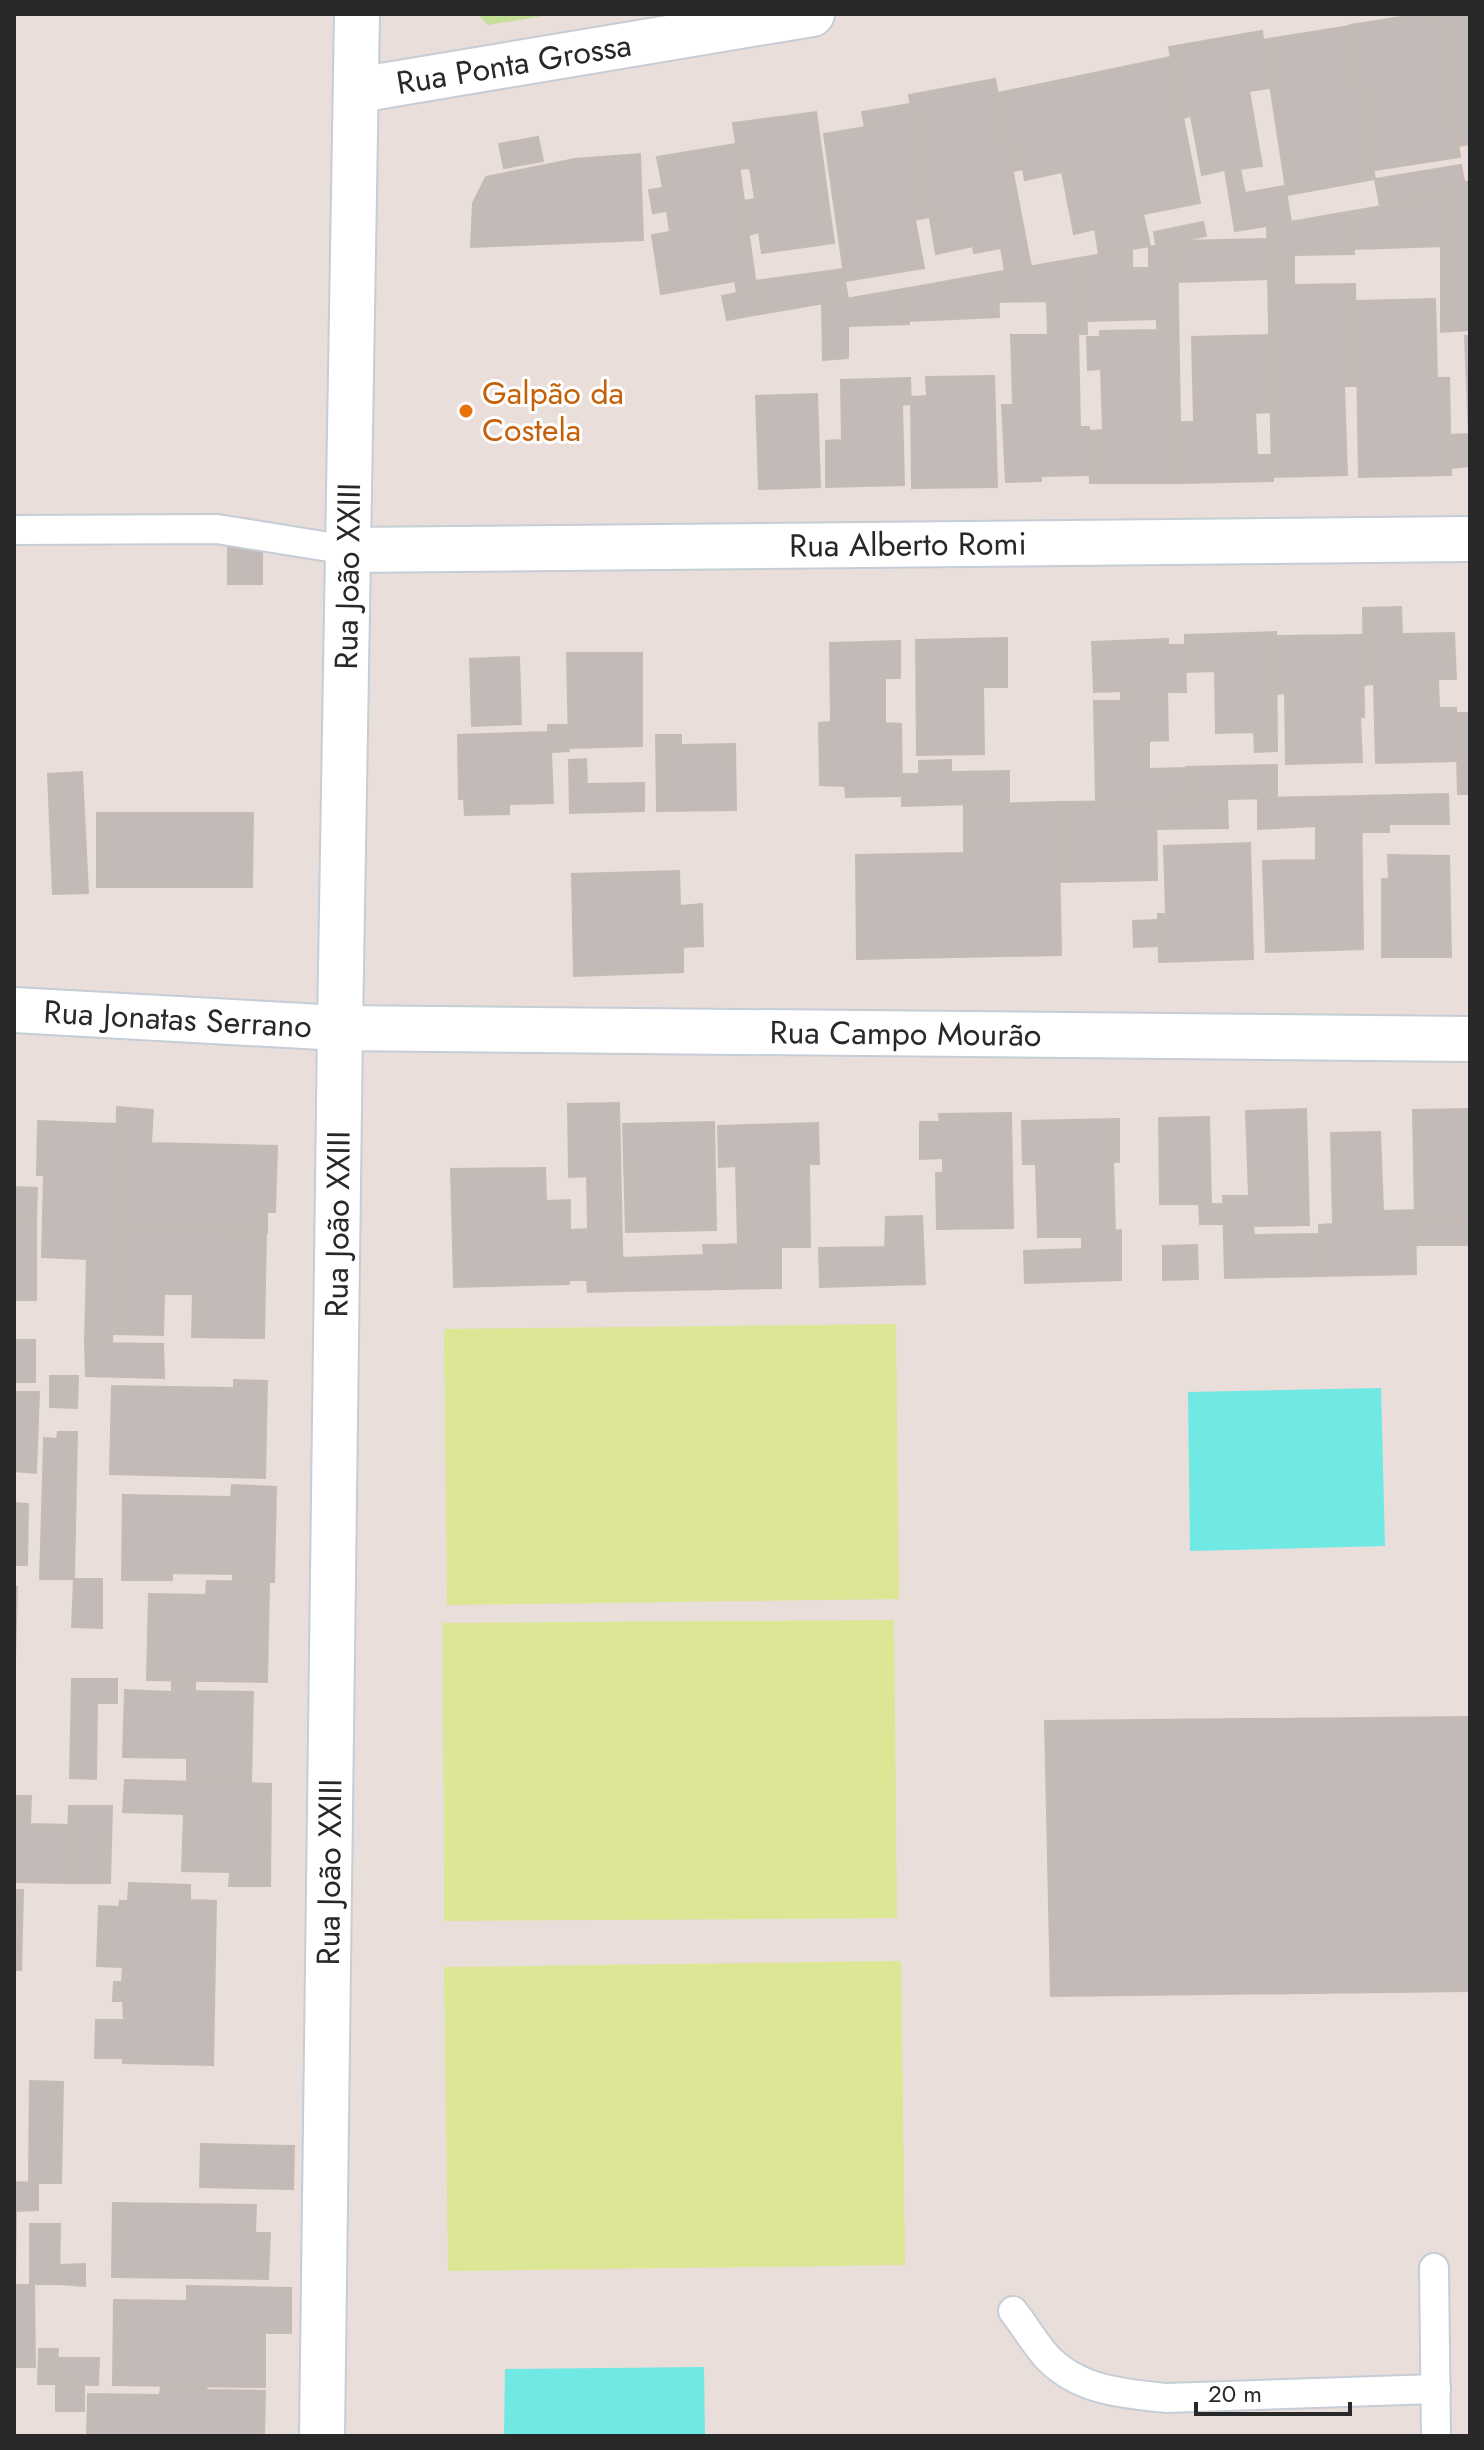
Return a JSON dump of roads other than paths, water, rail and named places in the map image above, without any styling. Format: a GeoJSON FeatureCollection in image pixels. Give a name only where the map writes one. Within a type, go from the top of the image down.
{"type":"FeatureCollection","features":[{"type":"Feature","properties":{"kind":"street","name":"Rua João XXIII"},"geometry":{"type":"LineString","coordinates":[[322,2436],[357,14]]}},
{"type":"Feature","properties":{"kind":"street","name":"Rua Ponta Grossa"},"geometry":{"type":"LineString","coordinates":[[358,90],[812,14]]}},
{"type":"Feature","properties":{"kind":"street","name":"Rua Alberto Romi"},"geometry":{"type":"LineString","coordinates":[[348,550],[1470,539]]}},
{"type":"Feature","properties":{"kind":"street","name":"Rua Jonatas Serrano"},"geometry":{"type":"LineString","coordinates":[[14,1010],[340,1028]]}},
{"type":"Feature","properties":{"kind":"street","name":"Rua Campo Mourão"},"geometry":{"type":"LineString","coordinates":[[340,1028],[1470,1039]]}},
{"type":"Feature","properties":{"kind":"lane"},"geometry":{"type":"LineString","coordinates":[[14,530],[217,529],[348,550]]}},
{"type":"Feature","properties":{"kind":"lane"},"geometry":{"type":"LineString","coordinates":[[1434,2268],[1436,2436]]}},
{"type":"Feature","properties":{"kind":"lane"},"geometry":{"type":"LineString","coordinates":[[1013,2311],[1047,2357],[1073,2379],[1121,2394],[1166,2398],[1436,2389]]}},
{"type":"Feature","properties":{"kind":"water"},"geometry":{"type":"Polygon","coordinates":[[[1381,1388],[1385,1546],[1190,1551],[1188,1392],[1381,1388]]]}},
{"type":"Feature","properties":{"kind":"water"},"geometry":{"type":"Polygon","coordinates":[[[704,2367],[705,2436],[504,2436],[505,2369],[704,2367]]]}},
{"type":"Feature","properties":{"kind":"place","name":"Galpão da Costela"},"geometry":{"type":"Point","coordinates":[466,411]}}]}
